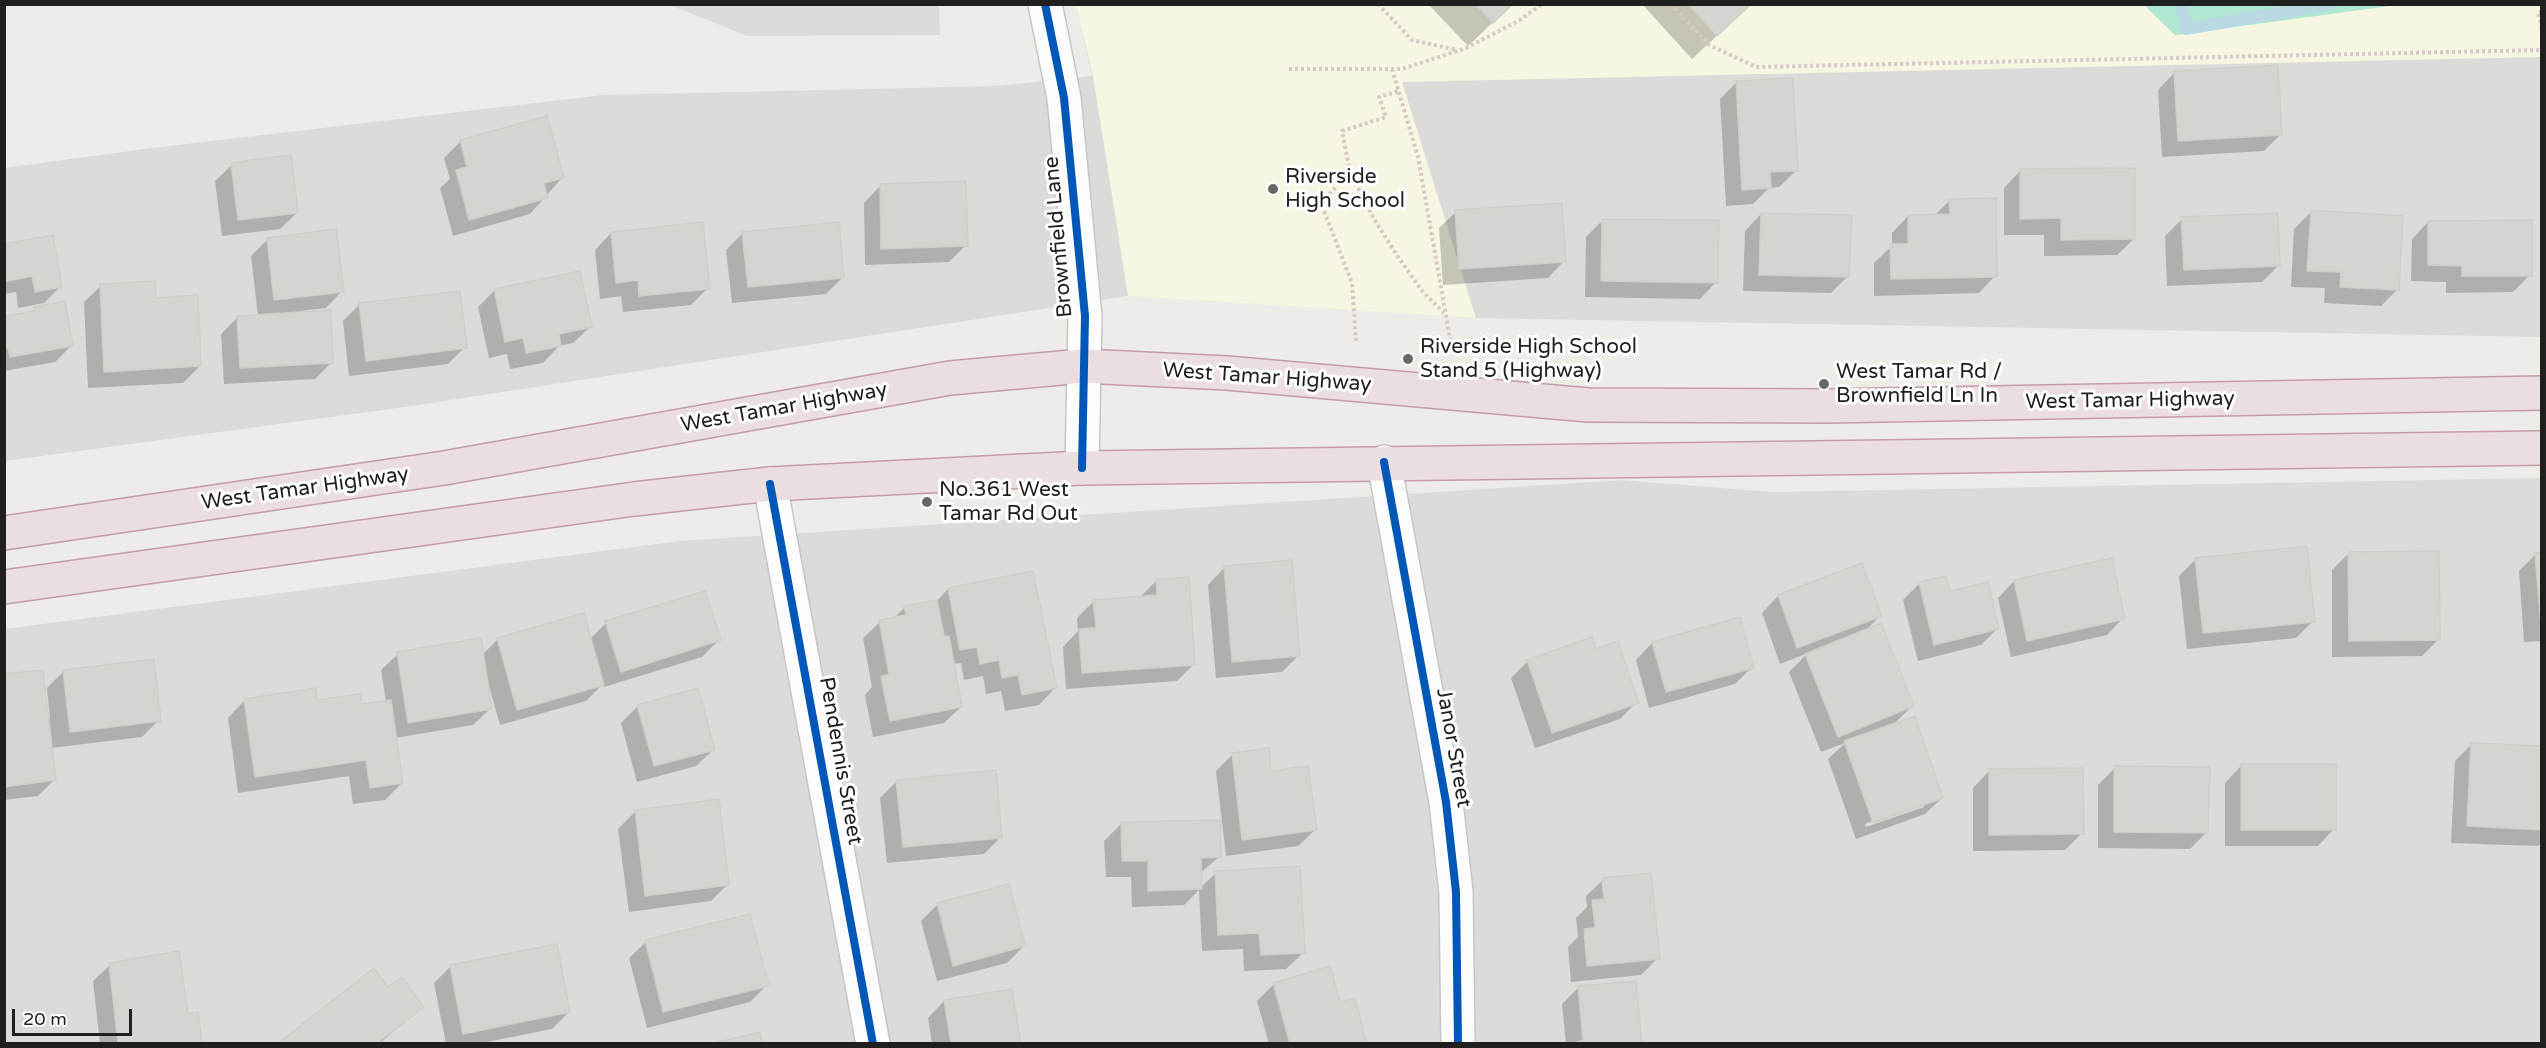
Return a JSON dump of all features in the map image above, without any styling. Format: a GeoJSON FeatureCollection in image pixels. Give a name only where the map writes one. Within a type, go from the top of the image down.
{"type":"FeatureCollection","features":[{"type":"Feature","properties":{"kind":"highway","name":"West Tamar Highway"},"geometry":{"type":"LineString","coordinates":[[4,533],[444,468],[950,378],[1083,366],[1227,373],[1588,405],[1828,406],[2541,393]]}},
{"type":"Feature","properties":{"kind":"highway"},"geometry":{"type":"LineString","coordinates":[[4,587],[634,500],[770,484],[1082,468],[2541,447]]}},
{"type":"Feature","properties":{"kind":"street","name":"Brownfield Lane"},"geometry":{"type":"LineString","coordinates":[[1045,4],[1064,98],[1085,316],[1082,468]]}},
{"type":"Feature","properties":{"kind":"street","name":"Janor Street"},"geometry":{"type":"LineString","coordinates":[[1384,462],[1446,802],[1456,892],[1458,1044]]}},
{"type":"Feature","properties":{"kind":"street","name":"Pendennis Street"},"geometry":{"type":"LineString","coordinates":[[770,484],[873,1044]]}},
{"type":"Feature","properties":{"kind":"path"},"geometry":{"type":"LineString","coordinates":[[1378,4],[1412,40],[1460,50]]}},
{"type":"Feature","properties":{"kind":"path"},"geometry":{"type":"LineString","coordinates":[[1289,69],[1402,69],[1460,50],[1520,20],[1542,4]]}},
{"type":"Feature","properties":{"kind":"path"},"geometry":{"type":"LineString","coordinates":[[1671,4],[1709,45],[1756,67],[2541,50]]}},
{"type":"Feature","properties":{"kind":"path"},"geometry":{"type":"LineString","coordinates":[[2541,12],[2538,12],[2541,29]]}},
{"type":"Feature","properties":{"kind":"path"},"geometry":{"type":"LineString","coordinates":[[1392,69],[1418,157],[1430,214],[1444,313],[1460,394]]}},
{"type":"Feature","properties":{"kind":"path"},"geometry":{"type":"LineString","coordinates":[[1399,92],[1379,97],[1386,117],[1342,131],[1350,172],[1374,219],[1398,257],[1423,292],[1444,313]]}},
{"type":"Feature","properties":{"kind":"path"},"geometry":{"type":"LineString","coordinates":[[1350,172],[1321,203],[1352,283],[1356,341]]}},
{"type":"Feature","properties":{"kind":"shaded area","name":"Riverside High School"},"geometry":{"type":"Polygon","coordinates":[[[2541,4],[2542,57],[1402,82],[1476,318],[1128,296],[1093,76],[1076,5],[2541,4]]]}},
{"type":"Feature","properties":{"kind":"shaded area"},"geometry":{"type":"Polygon","coordinates":[[[670,5],[939,5],[940,35],[747,36],[670,5]]]}},
{"type":"Feature","properties":{"kind":"shaded area"},"geometry":{"type":"Polygon","coordinates":[[[1076,5],[2541,5],[2541,337],[1476,318],[1128,296],[405,407],[5,461],[4,168],[152,148],[603,95],[996,86],[1092,76],[1076,5]]]}},
{"type":"Feature","properties":{"kind":"shaded area"},"geometry":{"type":"Polygon","coordinates":[[[2541,478],[2541,1043],[5,1043],[4,629],[679,541],[1623,480],[1771,492],[2541,478]]]}},
{"type":"Feature","properties":{"kind":"green space"},"geometry":{"type":"Polygon","coordinates":[[[2144,5],[2398,5],[2175,35],[2144,5]]]}},
{"type":"Feature","properties":{"kind":"building"},"geometry":{"type":"Polygon","coordinates":[[[1475,4],[1513,4],[1493,23],[1475,4]]]}},
{"type":"Feature","properties":{"kind":"building"},"geometry":{"type":"Polygon","coordinates":[[[1688,4],[1751,4],[1717,36],[1688,4]]]}},
{"type":"Feature","properties":{"kind":"building"},"geometry":{"type":"Polygon","coordinates":[[[2278,65],[2282,135],[2178,141],[2174,71],[2278,65]]]}},
{"type":"Feature","properties":{"kind":"building"},"geometry":{"type":"Polygon","coordinates":[[[1793,78],[1798,171],[1770,172],[1771,188],[1742,190],[1736,81],[1793,78]]]}},
{"type":"Feature","properties":{"kind":"building"},"geometry":{"type":"Polygon","coordinates":[[[547,116],[564,178],[544,183],[548,198],[469,220],[456,170],[467,167],[460,140],[547,116]]]}},
{"type":"Feature","properties":{"kind":"building"},"geometry":{"type":"Polygon","coordinates":[[[291,155],[298,213],[238,220],[231,163],[291,155]]]}},
{"type":"Feature","properties":{"kind":"building"},"geometry":{"type":"Polygon","coordinates":[[[2135,168],[2135,239],[2061,240],[2061,218],[2020,219],[2020,169],[2135,168]]]}},
{"type":"Feature","properties":{"kind":"building"},"geometry":{"type":"Polygon","coordinates":[[[966,181],[968,246],[881,249],[880,184],[966,181]]]}},
{"type":"Feature","properties":{"kind":"building"},"geometry":{"type":"Polygon","coordinates":[[[1996,198],[1997,277],[1891,279],[1890,244],[1908,244],[1908,215],[1950,214],[1949,199],[1996,198]]]}},
{"type":"Feature","properties":{"kind":"building"},"geometry":{"type":"Polygon","coordinates":[[[1562,203],[1566,262],[1459,269],[1455,210],[1562,203]]]}},
{"type":"Feature","properties":{"kind":"building"},"geometry":{"type":"Polygon","coordinates":[[[2311,210],[2403,216],[2399,290],[2340,287],[2341,272],[2307,271],[2311,210]]]}},
{"type":"Feature","properties":{"kind":"building"},"geometry":{"type":"Polygon","coordinates":[[[1761,213],[1852,215],[1849,277],[1759,275],[1761,213]]]}},
{"type":"Feature","properties":{"kind":"building"},"geometry":{"type":"Polygon","coordinates":[[[2278,213],[2280,266],[2184,270],[2181,217],[2278,213]]]}},
{"type":"Feature","properties":{"kind":"building"},"geometry":{"type":"Polygon","coordinates":[[[1602,219],[1719,220],[1718,283],[1601,281],[1602,219]]]}},
{"type":"Feature","properties":{"kind":"building"},"geometry":{"type":"Polygon","coordinates":[[[2532,220],[2532,276],[2462,276],[2462,266],[2428,265],[2428,221],[2532,220]]]}},
{"type":"Feature","properties":{"kind":"building"},"geometry":{"type":"Polygon","coordinates":[[[703,222],[710,289],[639,296],[638,280],[616,283],[611,232],[703,222]]]}},
{"type":"Feature","properties":{"kind":"building"},"geometry":{"type":"Polygon","coordinates":[[[839,222],[844,278],[748,287],[742,232],[839,222]]]}},
{"type":"Feature","properties":{"kind":"building"},"geometry":{"type":"Polygon","coordinates":[[[336,229],[344,292],[274,300],[267,238],[336,229]]]}},
{"type":"Feature","properties":{"kind":"building"},"geometry":{"type":"Polygon","coordinates":[[[53,235],[62,287],[35,292],[32,276],[4,282],[4,244],[53,235]]]}},
{"type":"Feature","properties":{"kind":"building"},"geometry":{"type":"Polygon","coordinates":[[[580,271],[592,327],[559,334],[561,346],[526,353],[523,338],[505,342],[494,289],[580,271]]]}},
{"type":"Feature","properties":{"kind":"building"},"geometry":{"type":"Polygon","coordinates":[[[155,281],[156,298],[198,295],[201,366],[104,372],[100,284],[155,281]]]}},
{"type":"Feature","properties":{"kind":"building"},"geometry":{"type":"Polygon","coordinates":[[[460,291],[467,348],[366,361],[359,303],[460,291]]]}},
{"type":"Feature","properties":{"kind":"building"},"geometry":{"type":"Polygon","coordinates":[[[65,301],[73,346],[10,357],[8,348],[4,349],[4,316],[35,311],[34,307],[65,301]]]}},
{"type":"Feature","properties":{"kind":"building"},"geometry":{"type":"Polygon","coordinates":[[[331,310],[333,363],[240,368],[237,316],[331,310]]]}},
{"type":"Feature","properties":{"kind":"building"},"geometry":{"type":"Polygon","coordinates":[[[2307,546],[2315,622],[2203,633],[2195,558],[2307,546]]]}},
{"type":"Feature","properties":{"kind":"building"},"geometry":{"type":"Polygon","coordinates":[[[2439,551],[2440,640],[2349,641],[2348,552],[2439,551]]]}},
{"type":"Feature","properties":{"kind":"building"},"geometry":{"type":"Polygon","coordinates":[[[2542,552],[2542,626],[2541,626],[2535,553],[2542,552]]]}},
{"type":"Feature","properties":{"kind":"building"},"geometry":{"type":"Polygon","coordinates":[[[2112,558],[2125,619],[2027,641],[2014,580],[2112,558]]]}},
{"type":"Feature","properties":{"kind":"building"},"geometry":{"type":"Polygon","coordinates":[[[1292,560],[1300,656],[1232,662],[1224,566],[1292,560]]]}},
{"type":"Feature","properties":{"kind":"building"},"geometry":{"type":"Polygon","coordinates":[[[1862,563],[1882,616],[1797,648],[1778,595],[1862,563]]]}},
{"type":"Feature","properties":{"kind":"building"},"geometry":{"type":"Polygon","coordinates":[[[1033,571],[1057,688],[1022,695],[1018,675],[1002,678],[999,660],[980,664],[977,647],[960,650],[948,588],[1033,571]]]}},
{"type":"Feature","properties":{"kind":"building"},"geometry":{"type":"Polygon","coordinates":[[[1946,576],[1950,591],[1988,582],[1999,629],[1934,645],[1919,582],[1946,576]]]}},
{"type":"Feature","properties":{"kind":"building"},"geometry":{"type":"Polygon","coordinates":[[[1189,577],[1195,665],[1082,673],[1079,629],[1096,628],[1093,600],[1157,595],[1156,579],[1189,577]]]}},
{"type":"Feature","properties":{"kind":"building"},"geometry":{"type":"Polygon","coordinates":[[[705,591],[721,640],[621,672],[605,621],[705,591]]]}},
{"type":"Feature","properties":{"kind":"building"},"geometry":{"type":"Polygon","coordinates":[[[937,600],[944,636],[949,636],[962,707],[890,721],[881,677],[889,674],[879,620],[906,615],[904,606],[937,600]]]}},
{"type":"Feature","properties":{"kind":"building"},"geometry":{"type":"Polygon","coordinates":[[[584,613],[604,685],[517,710],[497,638],[584,613]]]}},
{"type":"Feature","properties":{"kind":"building"},"geometry":{"type":"Polygon","coordinates":[[[1740,617],[1754,668],[1666,692],[1652,642],[1740,617]]]}},
{"type":"Feature","properties":{"kind":"building"},"geometry":{"type":"Polygon","coordinates":[[[1881,623],[1914,706],[1838,737],[1805,654],[1881,623]]]}},
{"type":"Feature","properties":{"kind":"building"},"geometry":{"type":"Polygon","coordinates":[[[1592,637],[1596,649],[1618,641],[1639,703],[1552,733],[1527,660],[1592,637]]]}},
{"type":"Feature","properties":{"kind":"building"},"geometry":{"type":"Polygon","coordinates":[[[481,638],[492,709],[408,723],[397,652],[481,638]]]}},
{"type":"Feature","properties":{"kind":"building"},"geometry":{"type":"Polygon","coordinates":[[[154,659],[161,721],[70,732],[63,670],[154,659]]]}},
{"type":"Feature","properties":{"kind":"building"},"geometry":{"type":"Polygon","coordinates":[[[43,670],[56,780],[4,787],[4,674],[43,670]]]}},
{"type":"Feature","properties":{"kind":"building"},"geometry":{"type":"Polygon","coordinates":[[[316,688],[317,700],[360,694],[362,704],[391,700],[403,783],[370,788],[366,760],[255,777],[244,699],[316,688]]]}},
{"type":"Feature","properties":{"kind":"building"},"geometry":{"type":"Polygon","coordinates":[[[698,688],[715,750],[654,766],[637,705],[698,688]]]}},
{"type":"Feature","properties":{"kind":"building"},"geometry":{"type":"Polygon","coordinates":[[[1915,716],[1943,798],[1873,823],[1844,741],[1915,716]]]}},
{"type":"Feature","properties":{"kind":"building"},"geometry":{"type":"Polygon","coordinates":[[[2471,743],[2542,746],[2542,830],[2467,826],[2471,743]]]}},
{"type":"Feature","properties":{"kind":"building"},"geometry":{"type":"Polygon","coordinates":[[[1269,748],[1271,771],[1308,766],[1317,830],[1242,840],[1232,753],[1269,748]]]}},
{"type":"Feature","properties":{"kind":"building"},"geometry":{"type":"Polygon","coordinates":[[[2241,764],[2336,764],[2336,830],[2241,830],[2241,764]]]}},
{"type":"Feature","properties":{"kind":"building"},"geometry":{"type":"Polygon","coordinates":[[[2114,766],[2210,767],[2208,833],[2114,832],[2114,766]]]}},
{"type":"Feature","properties":{"kind":"building"},"geometry":{"type":"Polygon","coordinates":[[[2083,768],[2084,834],[1989,835],[1989,769],[2083,768]]]}},
{"type":"Feature","properties":{"kind":"building"},"geometry":{"type":"Polygon","coordinates":[[[996,770],[1002,838],[903,847],[896,780],[996,770]]]}},
{"type":"Feature","properties":{"kind":"building"},"geometry":{"type":"Polygon","coordinates":[[[719,799],[729,885],[645,896],[635,810],[719,799]]]}},
{"type":"Feature","properties":{"kind":"building"},"geometry":{"type":"Polygon","coordinates":[[[1220,820],[1221,857],[1201,858],[1202,889],[1148,891],[1148,861],[1122,861],[1121,822],[1220,820]]]}},
{"type":"Feature","properties":{"kind":"building"},"geometry":{"type":"Polygon","coordinates":[[[1300,866],[1305,953],[1261,955],[1259,933],[1218,935],[1215,871],[1300,866]]]}},
{"type":"Feature","properties":{"kind":"building"},"geometry":{"type":"Polygon","coordinates":[[[1651,873],[1660,959],[1587,966],[1584,929],[1595,928],[1592,900],[1604,899],[1602,878],[1651,873]]]}},
{"type":"Feature","properties":{"kind":"building"},"geometry":{"type":"Polygon","coordinates":[[[1009,884],[1025,946],[953,966],[937,903],[1009,884]]]}},
{"type":"Feature","properties":{"kind":"building"},"geometry":{"type":"Polygon","coordinates":[[[750,914],[769,986],[663,1012],[645,940],[750,914]]]}},
{"type":"Feature","properties":{"kind":"building"},"geometry":{"type":"Polygon","coordinates":[[[557,944],[570,1012],[463,1034],[450,965],[557,944]]]}},
{"type":"Feature","properties":{"kind":"building"},"geometry":{"type":"Polygon","coordinates":[[[179,951],[188,1013],[198,1012],[202,1044],[118,1044],[109,963],[179,951]]]}},
{"type":"Feature","properties":{"kind":"building"},"geometry":{"type":"Polygon","coordinates":[[[1330,966],[1340,1002],[1355,998],[1367,1044],[1290,1044],[1273,983],[1330,966]]]}},
{"type":"Feature","properties":{"kind":"building"},"geometry":{"type":"Polygon","coordinates":[[[374,968],[388,987],[402,977],[424,1007],[376,1044],[277,1044],[374,968]]]}},
{"type":"Feature","properties":{"kind":"building"},"geometry":{"type":"Polygon","coordinates":[[[1636,981],[1642,1044],[1571,1044],[1583,1040],[1578,986],[1636,981]]]}},
{"type":"Feature","properties":{"kind":"building"},"geometry":{"type":"Polygon","coordinates":[[[1012,989],[1021,1044],[951,1044],[944,1000],[1012,989]]]}},
{"type":"Feature","properties":{"kind":"building"},"geometry":{"type":"Polygon","coordinates":[[[760,1032],[762,1044],[711,1044],[760,1032]]]}},
{"type":"Feature","properties":{"kind":"waterway"},"geometry":{"type":"LineString","coordinates":[[2181,4],[2186,29],[2331,4]]}},
{"type":"Feature","properties":{"kind":"cycle path"},"geometry":{"type":"LineString","coordinates":[[1045,4],[1064,98],[1085,316],[1082,468]]}},
{"type":"Feature","properties":{"kind":"cycle path"},"geometry":{"type":"LineString","coordinates":[[1384,462],[1446,802],[1456,892],[1458,1044]]}},
{"type":"Feature","properties":{"kind":"cycle path"},"geometry":{"type":"LineString","coordinates":[[770,484],[873,1044]]}},
{"type":"Feature","properties":{"kind":"place","name":"Riverside High School"},"geometry":{"type":"Point","coordinates":[1273,189]}},
{"type":"Feature","properties":{"kind":"place","name":"Riverside High School Stand 5 (Highway)"},"geometry":{"type":"Point","coordinates":[1408,359]}},
{"type":"Feature","properties":{"kind":"place","name":"West Tamar Rd / Brownfield Ln In"},"geometry":{"type":"Point","coordinates":[1824,384]}},
{"type":"Feature","properties":{"kind":"place","name":"No.361 West Tamar Rd Out"},"geometry":{"type":"Point","coordinates":[927,502]}}]}
